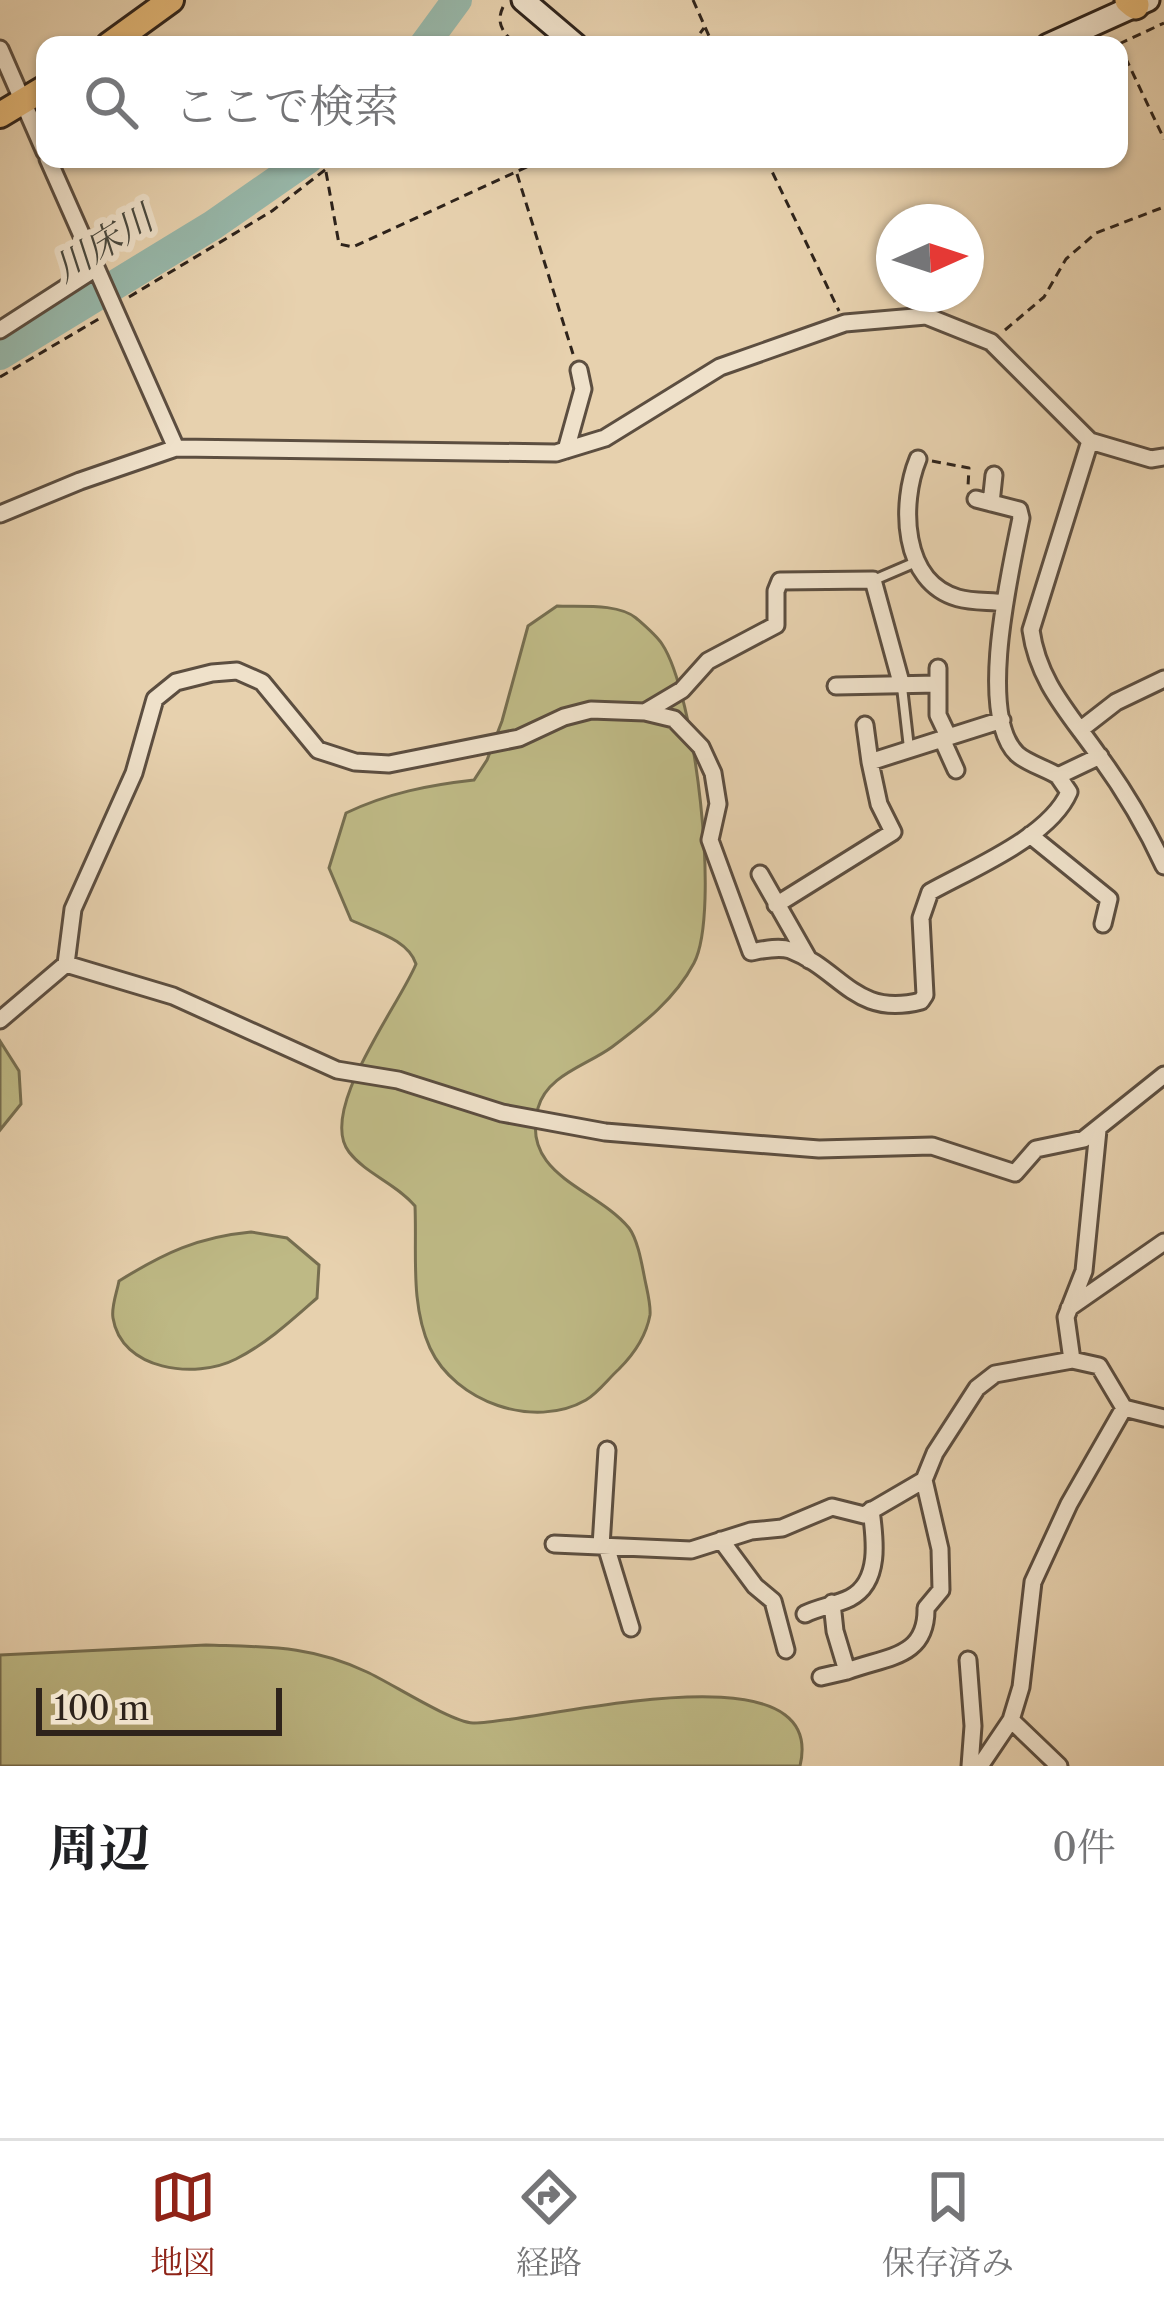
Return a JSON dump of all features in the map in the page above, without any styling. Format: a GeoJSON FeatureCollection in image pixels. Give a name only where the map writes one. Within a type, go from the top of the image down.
{"type":"FeatureCollection","features":[{"type":"Feature","properties":{"kind":"main road"},"geometry":{"type":"LineString","coordinates":[[122,36],[171,0]]}},
{"type":"Feature","properties":{"kind":"main road"},"geometry":{"type":"LineString","coordinates":[[523,0],[565,36]]}},
{"type":"Feature","properties":{"kind":"main road"},"geometry":{"type":"LineString","coordinates":[[1066,36],[1136,1]]}},
{"type":"Feature","properties":{"kind":"main road"},"geometry":{"type":"LineString","coordinates":[[0,115],[36,94]]}},
{"type":"Feature","properties":{"kind":"street"},"geometry":{"type":"LineString","coordinates":[[0,50],[36,133]]}},
{"type":"Feature","properties":{"kind":"street"},"geometry":{"type":"LineString","coordinates":[[51,168],[176,448]]}},
{"type":"Feature","properties":{"kind":"street"},"geometry":{"type":"LineString","coordinates":[[1,328],[96,269]]}},
{"type":"Feature","properties":{"kind":"street"},"geometry":{"type":"LineString","coordinates":[[0,514],[176,448],[556,454],[604,438],[720,368],[844,323],[926,316],[991,342],[1090,441],[1151,459],[1164,457]]}},
{"type":"Feature","properties":{"kind":"street"},"geometry":{"type":"LineString","coordinates":[[566,450],[583,389],[579,370]]}},
{"type":"Feature","properties":{"kind":"street"},"geometry":{"type":"LineString","coordinates":[[1090,441],[1031,630],[1035,662],[1100,756],[1164,866]]}},
{"type":"Feature","properties":{"kind":"street"},"geometry":{"type":"LineString","coordinates":[[918,459],[907,537],[918,562],[934,583],[955,597],[1005,603]]}},
{"type":"Feature","properties":{"kind":"street"},"geometry":{"type":"LineString","coordinates":[[0,1020],[66,964],[73,909],[134,772],[155,699],[176,682],[237,671],[262,682],[318,750],[355,762],[389,764],[519,738],[591,710],[644,712],[674,719],[701,747],[713,773],[718,804],[710,840],[751,952],[787,948],[870,1003],[898,1007],[921,1001],[925,995],[921,918],[930,892],[1030,835],[1064,803],[1069,792],[1058,776],[1017,754],[1002,720],[996,648],[1021,518],[1018,510],[983,501],[994,475]]}},
{"type":"Feature","properties":{"kind":"street"},"geometry":{"type":"LineString","coordinates":[[644,712],[682,690],[708,661],[776,625],[780,580],[873,580],[902,686]]}},
{"type":"Feature","properties":{"kind":"street"},"geometry":{"type":"LineString","coordinates":[[836,686],[902,686],[938,676],[938,715],[956,770]]}},
{"type":"Feature","properties":{"kind":"street"},"geometry":{"type":"LineString","coordinates":[[1080,730],[1116,702],[1164,680]]}},
{"type":"Feature","properties":{"kind":"street"},"geometry":{"type":"LineString","coordinates":[[870,762],[1002,720]]}},
{"type":"Feature","properties":{"kind":"street"},"geometry":{"type":"LineString","coordinates":[[776,904],[893,832],[879,804],[865,725]]}},
{"type":"Feature","properties":{"kind":"street"},"geometry":{"type":"LineString","coordinates":[[1058,776],[1100,756]]}},
{"type":"Feature","properties":{"kind":"street"},"geometry":{"type":"LineString","coordinates":[[1030,835],[1109,899],[1102,924]]}},
{"type":"Feature","properties":{"kind":"street"},"geometry":{"type":"LineString","coordinates":[[760,874],[811,964]]}},
{"type":"Feature","properties":{"kind":"street"},"geometry":{"type":"LineString","coordinates":[[66,964],[173,996],[338,1070],[398,1080],[502,1113],[605,1132],[819,1149],[932,1146],[1015,1173],[1036,1149],[1084,1139],[1098,1130],[1164,1075]]}},
{"type":"Feature","properties":{"kind":"street"},"geometry":{"type":"LineString","coordinates":[[1072,1360],[1066,1317],[1084,1271],[1098,1130]]}},
{"type":"Feature","properties":{"kind":"street"},"geometry":{"type":"LineString","coordinates":[[1069,1308],[1164,1242]]}},
{"type":"Feature","properties":{"kind":"street"},"geometry":{"type":"LineString","coordinates":[[821,1677],[917,1646],[926,1631],[926,1609],[940,1590],[940,1550],[924,1480],[934,1453],[977,1388],[994,1374],[1072,1360],[1099,1366],[1124,1408],[1164,1418]]}},
{"type":"Feature","properties":{"kind":"street"},"geometry":{"type":"LineString","coordinates":[[980,1766],[1011,1720],[1021,1687],[1033,1582],[1069,1504],[1124,1408]]}},
{"type":"Feature","properties":{"kind":"street"},"geometry":{"type":"LineString","coordinates":[[607,1450],[604,1546],[631,1628]]}},
{"type":"Feature","properties":{"kind":"street"},"geometry":{"type":"LineString","coordinates":[[554,1544],[692,1550],[751,1531],[782,1528],[832,1507],[864,1515],[924,1480]]}},
{"type":"Feature","properties":{"kind":"street"},"geometry":{"type":"LineString","coordinates":[[805,1614],[851,1597],[866,1585],[875,1539],[871,1510]]}},
{"type":"Feature","properties":{"kind":"street"},"geometry":{"type":"LineString","coordinates":[[721,1540],[755,1586],[773,1601],[786,1650]]}},
{"type":"Feature","properties":{"kind":"street"},"geometry":{"type":"LineString","coordinates":[[832,1603],[847,1671]]}},
{"type":"Feature","properties":{"kind":"street"},"geometry":{"type":"LineString","coordinates":[[968,1660],[973,1726],[970,1766]]}},
{"type":"Feature","properties":{"kind":"street"},"geometry":{"type":"LineString","coordinates":[[1011,1720],[1059,1766]]}},
{"type":"Feature","properties":{"kind":"lane"},"geometry":{"type":"LineString","coordinates":[[873,580],[918,562]]}},
{"type":"Feature","properties":{"kind":"lane"},"geometry":{"type":"LineString","coordinates":[[902,686],[909,748]]}},
{"type":"Feature","properties":{"kind":"path"},"geometry":{"type":"LineString","coordinates":[[506,36],[499,19],[507,0]]}},
{"type":"Feature","properties":{"kind":"path"},"geometry":{"type":"LineString","coordinates":[[693,0],[709,36]]}},
{"type":"Feature","properties":{"kind":"path"},"geometry":{"type":"LineString","coordinates":[[1128,40],[1164,23]]}},
{"type":"Feature","properties":{"kind":"path"},"geometry":{"type":"LineString","coordinates":[[698,36],[705,27]]}},
{"type":"Feature","properties":{"kind":"path"},"geometry":{"type":"LineString","coordinates":[[1128,66],[1164,140]]}},
{"type":"Feature","properties":{"kind":"path"},"geometry":{"type":"LineString","coordinates":[[0,377],[272,211],[329,168]]}},
{"type":"Feature","properties":{"kind":"path"},"geometry":{"type":"LineString","coordinates":[[326,171],[339,244],[352,248],[525,168]]}},
{"type":"Feature","properties":{"kind":"path"},"geometry":{"type":"LineString","coordinates":[[770,168],[844,323]]}},
{"type":"Feature","properties":{"kind":"path"},"geometry":{"type":"LineString","coordinates":[[517,172],[579,370]]}},
{"type":"Feature","properties":{"kind":"path"},"geometry":{"type":"LineString","coordinates":[[991,342],[1044,297],[1066,259],[1096,232],[1164,208]]}},
{"type":"Feature","properties":{"kind":"path"},"geometry":{"type":"LineString","coordinates":[[918,459],[969,468],[967,494],[983,501]]}},
{"type":"Feature","properties":{"kind":"shaded area"},"geometry":{"type":"Polygon","coordinates":[[[557,606],[628,613],[662,644],[685,707],[694,753],[705,898],[694,963],[678,988],[624,1038],[559,1079],[538,1108],[535,1131],[550,1165],[615,1214],[632,1233],[650,1311],[638,1345],[599,1390],[565,1409],[543,1412],[498,1406],[458,1383],[442,1367],[430,1348],[420,1314],[415,1206],[349,1152],[342,1134],[352,1086],[416,964],[398,942],[351,920],[329,868],[346,813],[409,791],[474,780],[502,721],[528,626],[557,606]]]}},
{"type":"Feature","properties":{"kind":"shaded area"},"geometry":{"type":"Polygon","coordinates":[[[0,1041],[19,1071],[21,1104],[0,1130],[0,1041]]]}},
{"type":"Feature","properties":{"kind":"shaded area"},"geometry":{"type":"Polygon","coordinates":[[[251,1232],[287,1238],[319,1265],[317,1298],[258,1346],[219,1365],[201,1369],[162,1366],[130,1349],[113,1318],[119,1281],[182,1248],[251,1232]]]}},
{"type":"Feature","properties":{"kind":"shaded area"},"geometry":{"type":"Polygon","coordinates":[[[206,1645],[288,1649],[326,1657],[473,1723],[669,1698],[725,1698],[770,1706],[797,1728],[800,1766],[0,1766],[0,1655],[206,1645]]]}},
{"type":"Feature","properties":{"kind":"waterway","name":"川床川"},"geometry":{"type":"LineString","coordinates":[[431,36],[457,0]]}},
{"type":"Feature","properties":{"kind":"waterway","name":"川床川"},"geometry":{"type":"LineString","coordinates":[[0,355],[213,225],[295,168]]}}]}
